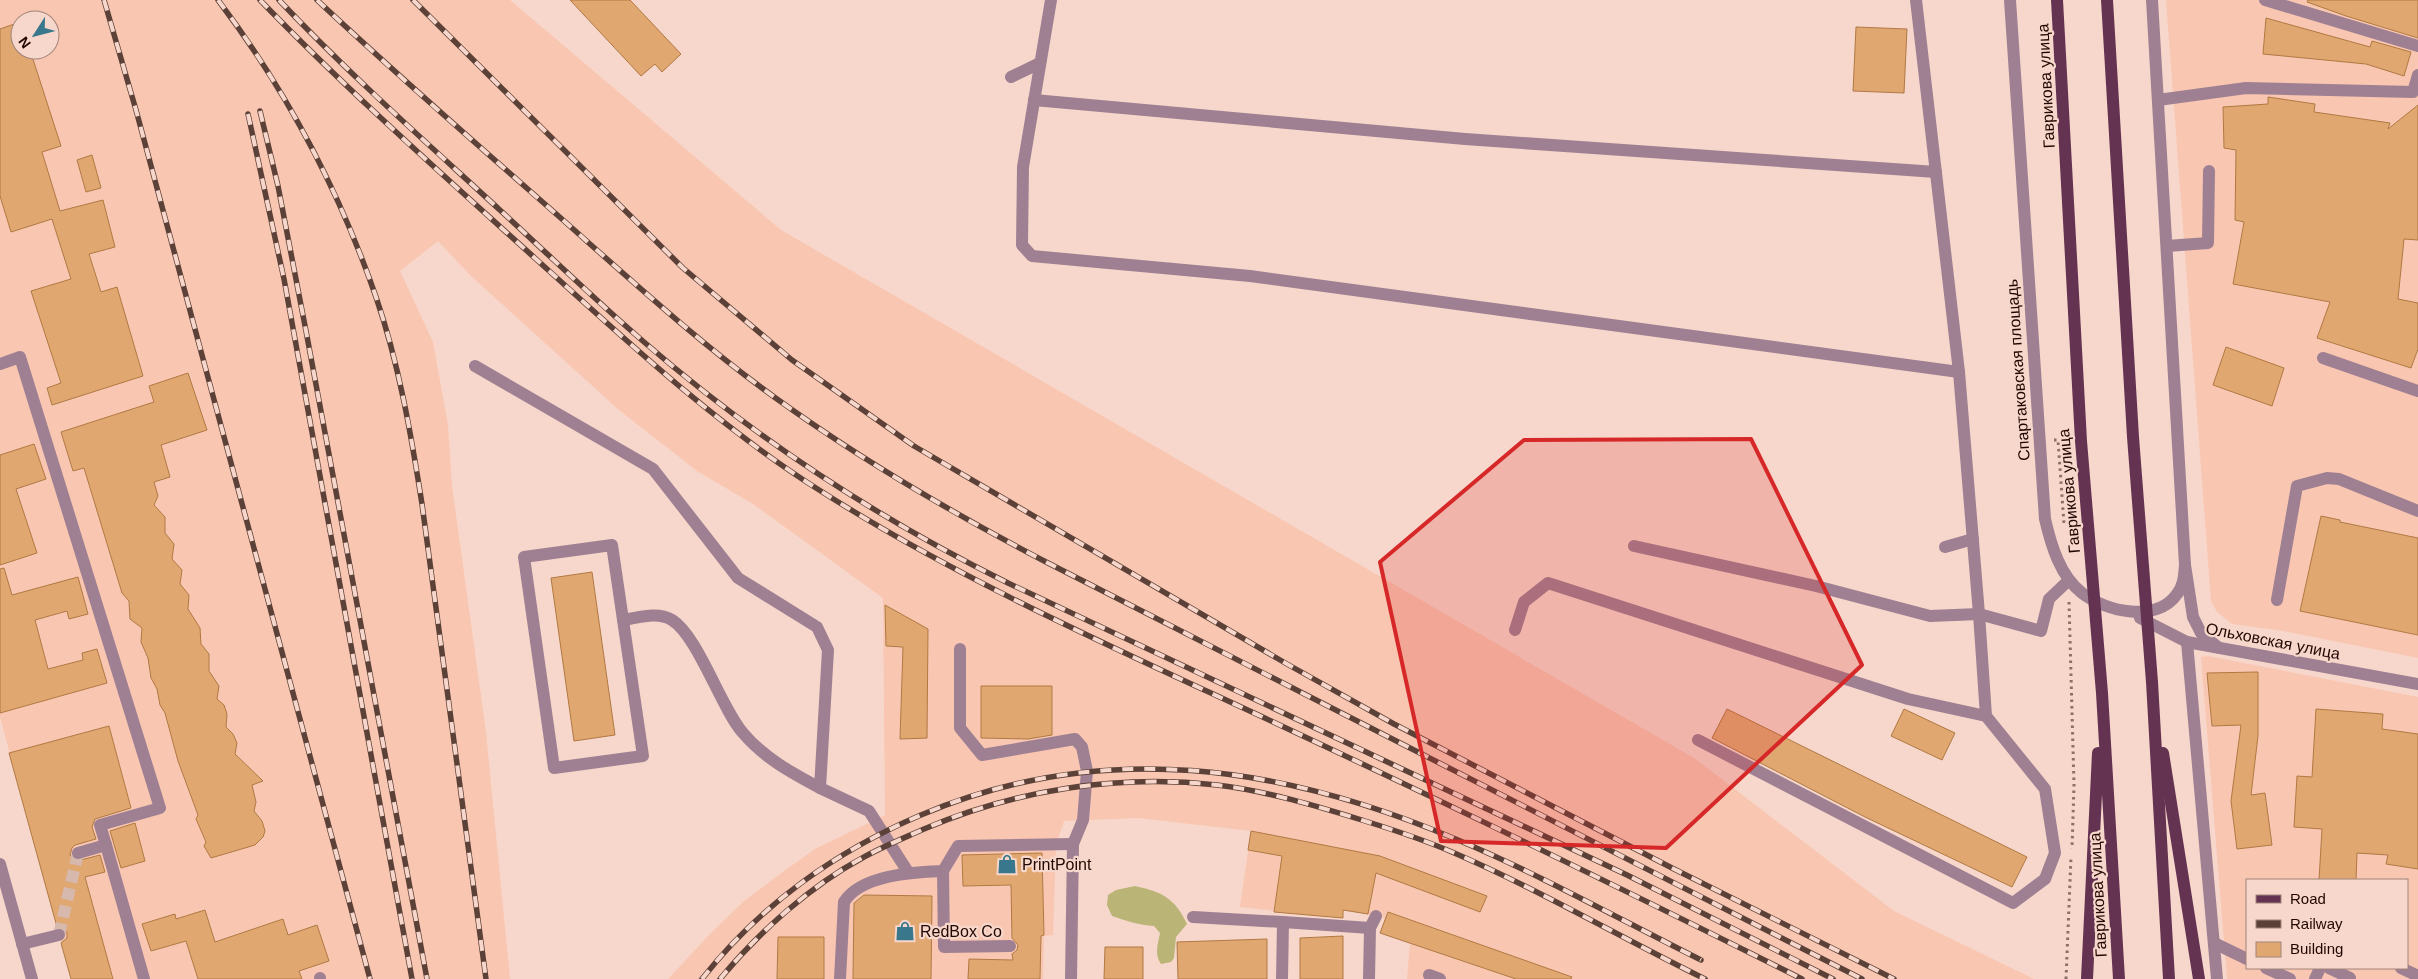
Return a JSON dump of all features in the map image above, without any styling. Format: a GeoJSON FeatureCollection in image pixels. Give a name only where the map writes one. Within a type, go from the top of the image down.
{"type":"FeatureCollection","features":[{"type":"Feature","properties":{"kind":"main road","name":"Гаврикова улица"},"geometry":{"type":"LineString","coordinates":[[2058,0],[2081,441],[2102,693],[2119,979]]}},
{"type":"Feature","properties":{"kind":"main road"},"geometry":{"type":"LineString","coordinates":[[2107,0],[2133,437],[2152,682],[2169,979]]}},
{"type":"Feature","properties":{"kind":"main road"},"geometry":{"type":"LineString","coordinates":[[2152,682],[2198,979]]}},
{"type":"Feature","properties":{"kind":"main road"},"geometry":{"type":"LineString","coordinates":[[2087,979],[2102,693]]}},
{"type":"Feature","properties":{"kind":"street"},"geometry":{"type":"LineString","coordinates":[[1051,0],[1023,168],[1020,209],[1022,245],[1032,256],[1250,276],[1959,372]]}},
{"type":"Feature","properties":{"kind":"street"},"geometry":{"type":"LineString","coordinates":[[1698,740],[2013,903],[2045,879],[2055,853],[2045,789],[1986,716],[1959,372],[1916,0]]}},
{"type":"Feature","properties":{"kind":"street","name":"Спартаковская площадь"},"geometry":{"type":"LineString","coordinates":[[2010,0],[2045,519],[2056,555],[2069,580],[2082,593],[2097,602],[2128,612],[2155,608],[2177,595],[2184,582],[2185,565]]}},
{"type":"Feature","properties":{"kind":"street","name":"Спартаковская площадь"},"geometry":{"type":"LineString","coordinates":[[2152,0],[2185,565],[2193,617],[2201,633],[2219,648]]}},
{"type":"Feature","properties":{"kind":"street"},"geometry":{"type":"LineString","coordinates":[[2265,0],[2418,46]]}},
{"type":"Feature","properties":{"kind":"street"},"geometry":{"type":"LineString","coordinates":[[1011,77],[1040,63]]}},
{"type":"Feature","properties":{"kind":"street"},"geometry":{"type":"LineString","coordinates":[[2158,100],[2246,88],[2413,92],[2418,75]]}},
{"type":"Feature","properties":{"kind":"street"},"geometry":{"type":"LineString","coordinates":[[1034,100],[1465,138],[1936,172]]}},
{"type":"Feature","properties":{"kind":"street"},"geometry":{"type":"LineString","coordinates":[[2167,246],[2208,243],[2209,171]]}},
{"type":"Feature","properties":{"kind":"street"},"geometry":{"type":"LineString","coordinates":[[0,364],[20,358],[160,808],[100,825],[144,979]]}},
{"type":"Feature","properties":{"kind":"street"},"geometry":{"type":"LineString","coordinates":[[2323,358],[2418,391]]}},
{"type":"Feature","properties":{"kind":"street"},"geometry":{"type":"LineString","coordinates":[[475,366],[653,469],[738,578],[818,627],[828,650],[820,788]]}},
{"type":"Feature","properties":{"kind":"street"},"geometry":{"type":"LineString","coordinates":[[2277,600],[2297,486],[2326,478],[2339,479],[2418,511]]}},
{"type":"Feature","properties":{"kind":"street"},"geometry":{"type":"LineString","coordinates":[[1945,547],[1972,539]]}},
{"type":"Feature","properties":{"kind":"street"},"geometry":{"type":"LineString","coordinates":[[612,545],[623,620],[643,756],[554,768],[524,558],[612,545]]}},
{"type":"Feature","properties":{"kind":"street"},"geometry":{"type":"LineString","coordinates":[[1634,546],[1816,586],[1930,616],[1979,614],[2041,631],[2049,599],[2069,580]]}},
{"type":"Feature","properties":{"kind":"street"},"geometry":{"type":"LineString","coordinates":[[1515,630],[1524,602],[1548,584],[1908,699],[1986,716]]}},
{"type":"Feature","properties":{"kind":"street","name":"Ольховская улица"},"geometry":{"type":"LineString","coordinates":[[2128,612],[2186,642],[2418,684]]}},
{"type":"Feature","properties":{"kind":"street"},"geometry":{"type":"LineString","coordinates":[[623,620],[654,615],[672,620],[686,636],[742,732],[776,763],[820,788],[869,811],[908,872]]}},
{"type":"Feature","properties":{"kind":"street"},"geometry":{"type":"LineString","coordinates":[[2186,642],[2217,979]]}},
{"type":"Feature","properties":{"kind":"street"},"geometry":{"type":"LineString","coordinates":[[960,649],[960,728],[982,755],[1076,739],[1082,747],[1087,771],[1083,820],[1073,844],[1071,979]]}},
{"type":"Feature","properties":{"kind":"street"},"geometry":{"type":"LineString","coordinates":[[1010,946],[944,947],[942,871],[958,846],[1073,844]]}},
{"type":"Feature","properties":{"kind":"street"},"geometry":{"type":"LineString","coordinates":[[78,853],[106,845]]}},
{"type":"Feature","properties":{"kind":"street"},"geometry":{"type":"LineString","coordinates":[[0,864],[4,890],[32,979]]}},
{"type":"Feature","properties":{"kind":"street"},"geometry":{"type":"LineString","coordinates":[[840,979],[844,902],[849,893],[867,884],[908,872],[942,871]]}},
{"type":"Feature","properties":{"kind":"street"},"geometry":{"type":"LineString","coordinates":[[1369,979],[1370,928],[1376,916]]}},
{"type":"Feature","properties":{"kind":"street"},"geometry":{"type":"LineString","coordinates":[[1193,917],[1370,928]]}},
{"type":"Feature","properties":{"kind":"street"},"geometry":{"type":"LineString","coordinates":[[1282,979],[1283,922]]}},
{"type":"Feature","properties":{"kind":"street"},"geometry":{"type":"LineString","coordinates":[[22,944],[59,935]]}},
{"type":"Feature","properties":{"kind":"street"},"geometry":{"type":"LineString","coordinates":[[2214,943],[2246,959]]}},
{"type":"Feature","properties":{"kind":"street"},"geometry":{"type":"LineString","coordinates":[[2268,969],[2290,979]]}},
{"type":"Feature","properties":{"kind":"street"},"geometry":{"type":"LineString","coordinates":[[2331,969],[2350,978]]}},
{"type":"Feature","properties":{"kind":"street"},"geometry":{"type":"LineString","coordinates":[[2403,969],[2418,976]]}},
{"type":"Feature","properties":{"kind":"path"},"geometry":{"type":"LineString","coordinates":[[2058,440],[2064,528]]}},
{"type":"Feature","properties":{"kind":"path"},"geometry":{"type":"LineString","coordinates":[[2066,979],[2074,785],[2068,596]]}},
{"type":"Feature","properties":{"kind":"highlighted area"},"geometry":{"type":"Polygon","coordinates":[[[1751,439],[1862,665],[1666,848],[1441,841],[1380,562],[1524,440],[1751,439]]]}},
{"type":"Feature","properties":{"kind":"shaded area"},"geometry":{"type":"Polygon","coordinates":[[[0,0],[510,0],[781,230],[1694,758],[1894,911],[2034,979],[1407,979],[1410,943],[1380,933],[1385,918],[1340,909],[1338,918],[1240,907],[1251,831],[1138,818],[1064,821],[1056,845],[1053,935],[1044,936],[1043,979],[668,979],[743,902],[815,849],[885,815],[883,598],[753,504],[697,471],[619,410],[471,276],[438,241],[400,271],[433,342],[448,425],[452,486],[486,732],[510,979],[71,979],[0,717],[0,0]]]}},
{"type":"Feature","properties":{"kind":"shaded area"},"geometry":{"type":"Polygon","coordinates":[[[2166,0],[2418,0],[2418,658],[2283,631],[2232,624],[2217,612],[2211,601],[2166,0]]]}},
{"type":"Feature","properties":{"kind":"shaded area"},"geometry":{"type":"Polygon","coordinates":[[[2208,656],[2418,697],[2418,979],[2227,979],[2201,657],[2208,656]]]}},
{"type":"Feature","properties":{"kind":"shaded area"},"geometry":{"type":"Polygon","coordinates":[[[1135,886],[1153,891],[1167,898],[1178,908],[1187,924],[1176,937],[1174,958],[1171,962],[1161,964],[1159,960],[1157,949],[1160,933],[1154,926],[1143,925],[1112,916],[1107,905],[1108,895],[1116,890],[1135,886]]]}},
{"type":"Feature","properties":{"kind":"building"},"geometry":{"type":"Polygon","coordinates":[[[570,0],[630,0],[681,54],[662,72],[655,64],[641,76],[570,0]]]}},
{"type":"Feature","properties":{"kind":"building"},"geometry":{"type":"Polygon","coordinates":[[[2308,0],[2418,0],[2418,38],[2346,16],[2307,2],[2308,0]]]}},
{"type":"Feature","properties":{"kind":"building"},"geometry":{"type":"Polygon","coordinates":[[[2266,18],[2370,47],[2372,41],[2411,52],[2404,76],[2366,64],[2263,54],[2266,18]]]}},
{"type":"Feature","properties":{"kind":"building"},"geometry":{"type":"Polygon","coordinates":[[[10,26],[10,60],[33,60],[61,146],[42,152],[60,211],[103,200],[115,247],[89,254],[101,292],[117,287],[143,376],[52,405],[47,388],[61,383],[31,291],[71,279],[52,219],[11,232],[0,196],[0,29],[10,26]]]}},
{"type":"Feature","properties":{"kind":"building"},"geometry":{"type":"Polygon","coordinates":[[[1856,27],[1907,29],[1904,93],[1853,91],[1856,27]]]}},
{"type":"Feature","properties":{"kind":"building"},"geometry":{"type":"Polygon","coordinates":[[[2268,97],[2315,104],[2314,112],[2390,123],[2388,129],[2418,105],[2418,240],[2404,239],[2398,299],[2418,303],[2418,349],[2411,368],[2317,338],[2330,302],[2233,284],[2244,222],[2235,220],[2236,150],[2224,148],[2223,107],[2268,104],[2268,97]]]}},
{"type":"Feature","properties":{"kind":"building"},"geometry":{"type":"Polygon","coordinates":[[[92,155],[101,188],[86,192],[77,160],[92,155]]]}},
{"type":"Feature","properties":{"kind":"building"},"geometry":{"type":"Polygon","coordinates":[[[2226,347],[2284,368],[2272,406],[2213,385],[2226,347]]]}},
{"type":"Feature","properties":{"kind":"building"},"geometry":{"type":"Polygon","coordinates":[[[188,373],[207,430],[161,445],[170,477],[154,482],[158,496],[154,505],[165,517],[165,533],[174,544],[172,559],[182,570],[180,584],[189,595],[188,609],[200,628],[201,644],[209,654],[209,671],[219,686],[217,699],[224,705],[227,714],[226,727],[233,734],[237,743],[235,754],[263,781],[252,785],[256,802],[254,811],[262,821],[265,831],[263,837],[255,845],[211,858],[204,846],[206,842],[196,819],[198,815],[178,761],[165,713],[160,705],[157,689],[151,678],[148,658],[141,642],[142,628],[130,619],[129,601],[122,593],[84,468],[73,471],[61,432],[154,402],[149,386],[188,373]]]}},
{"type":"Feature","properties":{"kind":"building"},"geometry":{"type":"Polygon","coordinates":[[[34,444],[46,479],[16,489],[37,553],[0,565],[0,455],[34,444]]]}},
{"type":"Feature","properties":{"kind":"building"},"geometry":{"type":"Polygon","coordinates":[[[2321,516],[2340,520],[2340,522],[2418,538],[2418,635],[2300,611],[2321,516]]]}},
{"type":"Feature","properties":{"kind":"building"},"geometry":{"type":"Polygon","coordinates":[[[4,568],[12,595],[78,577],[88,614],[69,619],[67,611],[35,620],[48,669],[83,660],[82,653],[97,649],[107,683],[0,713],[0,569],[4,568]]]}},
{"type":"Feature","properties":{"kind":"building"},"geometry":{"type":"Polygon","coordinates":[[[592,572],[615,735],[574,741],[551,578],[592,572]]]}},
{"type":"Feature","properties":{"kind":"building"},"geometry":{"type":"Polygon","coordinates":[[[885,605],[928,629],[927,738],[900,739],[903,647],[886,646],[885,605]]]}},
{"type":"Feature","properties":{"kind":"building"},"geometry":{"type":"Polygon","coordinates":[[[2258,672],[2258,736],[2251,795],[2265,793],[2272,845],[2237,849],[2231,801],[2241,725],[2212,726],[2207,673],[2258,672]]]}},
{"type":"Feature","properties":{"kind":"building"},"geometry":{"type":"Polygon","coordinates":[[[981,686],[1052,686],[1052,735],[1028,739],[981,738],[981,686]]]}},
{"type":"Feature","properties":{"kind":"building"},"geometry":{"type":"Polygon","coordinates":[[[1727,709],[2027,857],[2012,887],[1865,817],[1712,738],[1727,709]]]}},
{"type":"Feature","properties":{"kind":"building"},"geometry":{"type":"Polygon","coordinates":[[[1904,709],[1955,733],[1942,760],[1891,736],[1904,709]]]}},
{"type":"Feature","properties":{"kind":"building"},"geometry":{"type":"Polygon","coordinates":[[[2316,709],[2383,714],[2382,729],[2418,734],[2418,869],[2386,864],[2388,855],[2357,853],[2356,879],[2319,879],[2322,829],[2294,827],[2297,776],[2312,777],[2316,709]]]}},
{"type":"Feature","properties":{"kind":"building"},"geometry":{"type":"Polygon","coordinates":[[[109,726],[131,808],[95,819],[92,827],[96,839],[75,845],[70,855],[77,861],[100,855],[105,872],[85,877],[113,979],[71,979],[61,943],[67,938],[67,933],[62,927],[57,927],[9,753],[109,726]]]}},
{"type":"Feature","properties":{"kind":"building"},"geometry":{"type":"Polygon","coordinates":[[[135,823],[145,861],[121,868],[110,831],[135,823]]]}},
{"type":"Feature","properties":{"kind":"building"},"geometry":{"type":"Polygon","coordinates":[[[1251,831],[1380,856],[1487,896],[1480,912],[1376,873],[1368,914],[1343,910],[1343,918],[1274,912],[1282,856],[1248,850],[1251,831]]]}},
{"type":"Feature","properties":{"kind":"building"},"geometry":{"type":"Polygon","coordinates":[[[1042,853],[1044,935],[1041,936],[1040,979],[968,979],[969,959],[1013,960],[1012,954],[1017,950],[1018,945],[1012,938],[1011,885],[963,886],[962,855],[1042,853]]]}},
{"type":"Feature","properties":{"kind":"building"},"geometry":{"type":"Polygon","coordinates":[[[864,895],[932,896],[931,979],[853,979],[854,903],[864,895]]]}},
{"type":"Feature","properties":{"kind":"building"},"geometry":{"type":"Polygon","coordinates":[[[205,910],[215,942],[283,919],[288,935],[317,925],[329,961],[299,971],[302,979],[198,979],[186,941],[151,951],[142,924],[175,914],[176,919],[205,910]]]}},
{"type":"Feature","properties":{"kind":"building"},"geometry":{"type":"Polygon","coordinates":[[[1388,912],[1572,977],[1571,979],[1516,979],[1380,933],[1388,912]]]}},
{"type":"Feature","properties":{"kind":"building"},"geometry":{"type":"Polygon","coordinates":[[[1343,936],[1343,979],[1300,979],[1300,938],[1343,936]]]}},
{"type":"Feature","properties":{"kind":"building"},"geometry":{"type":"Polygon","coordinates":[[[778,937],[824,937],[824,979],[777,979],[778,937]]]}},
{"type":"Feature","properties":{"kind":"building"},"geometry":{"type":"Polygon","coordinates":[[[1267,939],[1267,979],[1178,979],[1177,942],[1267,939]]]}},
{"type":"Feature","properties":{"kind":"building"},"geometry":{"type":"Polygon","coordinates":[[[1105,947],[1143,947],[1143,979],[1104,979],[1105,947]]]}},
{"type":"Feature","properties":{"kind":"tunnel"},"geometry":{"type":"LineString","coordinates":[[59,935],[78,853]]}},
{"type":"Feature","properties":{"kind":"railway"},"geometry":{"type":"LineString","coordinates":[[104,0],[136,110],[370,979]]}},
{"type":"Feature","properties":{"kind":"railway"},"geometry":{"type":"LineString","coordinates":[[218,0],[266,69],[309,142],[328,180],[376,297],[398,373],[422,504],[486,979]]}},
{"type":"Feature","properties":{"kind":"railway"},"geometry":{"type":"LineString","coordinates":[[260,0],[396,132],[637,350],[742,436],[816,488],[872,523],[929,555],[1046,616],[1480,820],[1802,979]]}},
{"type":"Feature","properties":{"kind":"railway"},"geometry":{"type":"LineString","coordinates":[[279,0],[388,107],[644,342],[729,411],[818,474],[911,531],[1008,583],[1627,875],[1833,979]]}},
{"type":"Feature","properties":{"kind":"railway"},"geometry":{"type":"LineString","coordinates":[[317,0],[439,111],[695,335],[777,399],[842,444],[944,506],[1048,563],[1862,979]]}},
{"type":"Feature","properties":{"kind":"railway"},"geometry":{"type":"LineString","coordinates":[[413,0],[683,268],[792,360],[914,446],[1287,664],[1394,724],[1672,868],[1894,979]]}},
{"type":"Feature","properties":{"kind":"railway"},"geometry":{"type":"LineString","coordinates":[[260,111],[278,186],[306,331],[427,979]]}},
{"type":"Feature","properties":{"kind":"railway"},"geometry":{"type":"LineString","coordinates":[[248,114],[284,279],[412,979]]}},
{"type":"Feature","properties":{"kind":"railway"},"geometry":{"type":"LineString","coordinates":[[702,979],[724,952],[748,928],[801,883],[829,863],[890,829],[921,815],[989,791],[1057,776],[1124,769],[1191,770],[1258,779],[1325,794],[1392,814],[1458,840],[1520,868],[1701,960]]}},
{"type":"Feature","properties":{"kind":"railway"},"geometry":{"type":"LineString","coordinates":[[720,979],[751,944],[786,911],[824,882],[864,857],[886,846],[959,815],[994,804],[1067,788],[1142,782],[1217,785],[1254,791],[1310,805],[1409,835],[1484,866],[1705,979]]}},
{"type":"Feature","properties":{"kind":"place","name":"PrintPoint"},"geometry":{"type":"Point","coordinates":[1007,864]}},
{"type":"Feature","properties":{"kind":"place","name":"RedBox Co"},"geometry":{"type":"Point","coordinates":[905,931]}}]}
